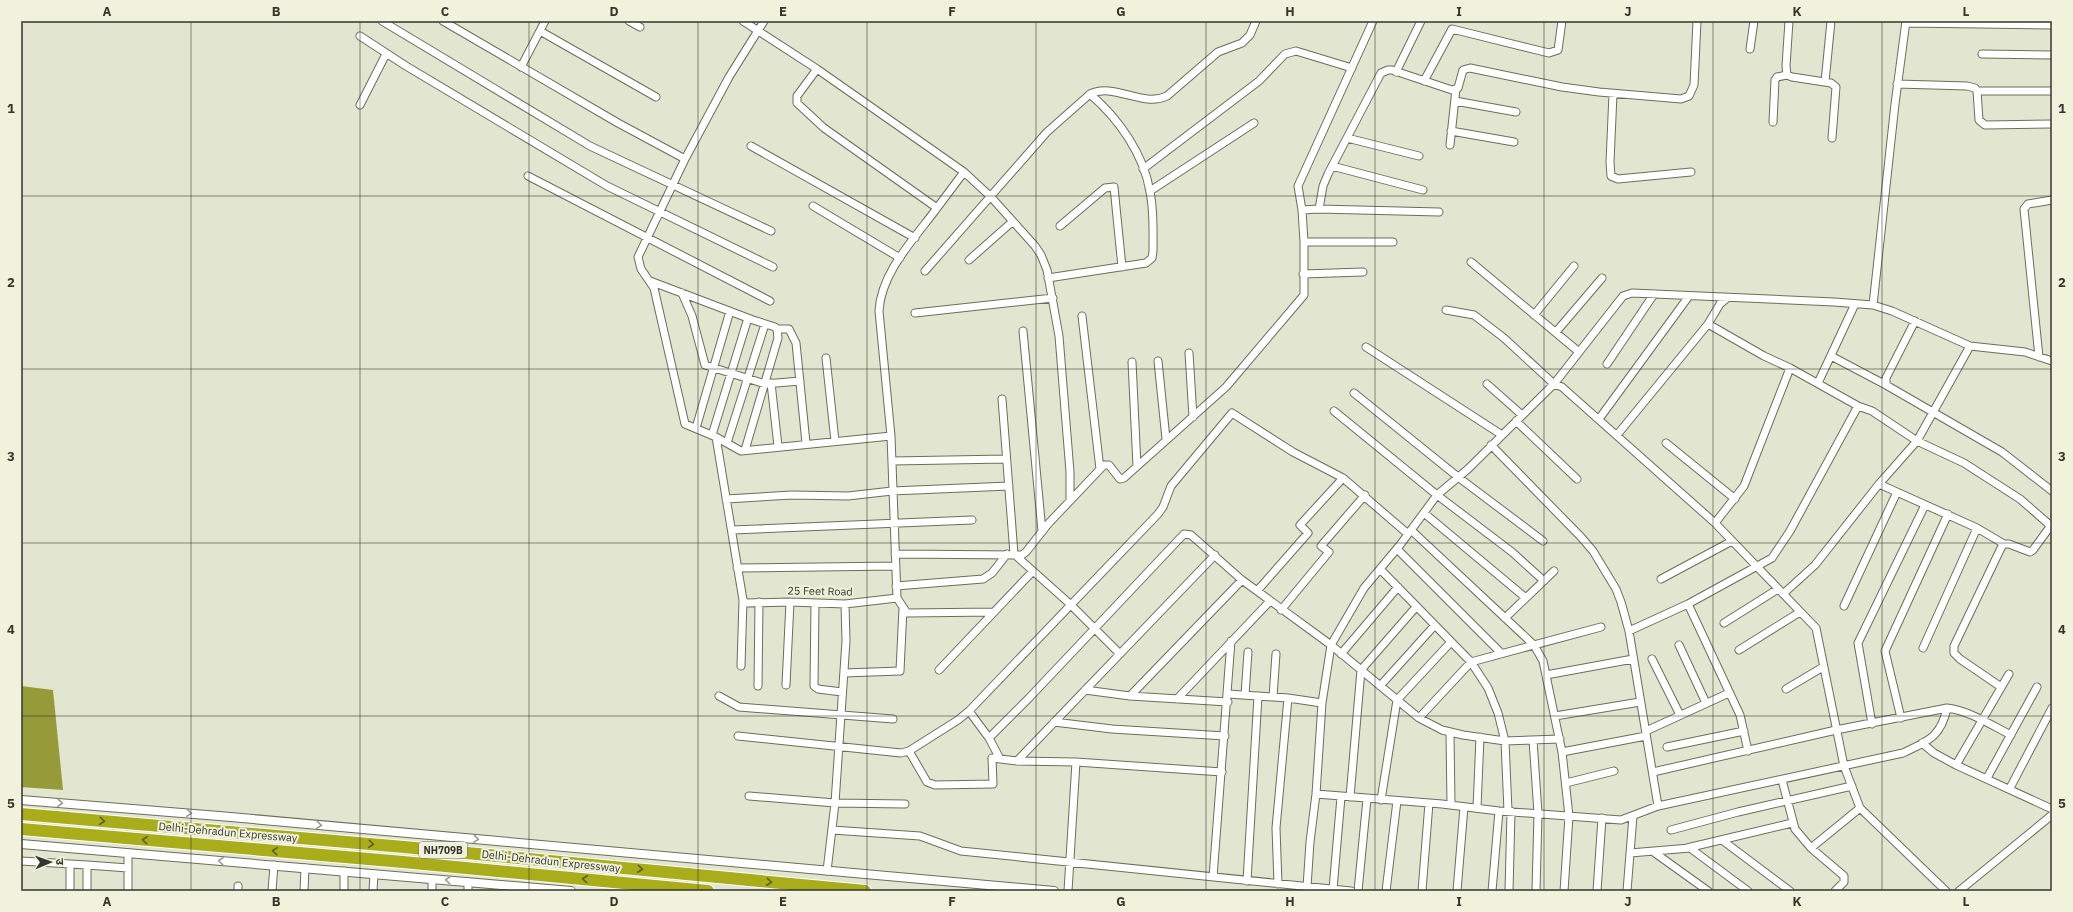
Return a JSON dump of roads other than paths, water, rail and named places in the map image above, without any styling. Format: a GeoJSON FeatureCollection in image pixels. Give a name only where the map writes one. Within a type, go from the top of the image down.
{"type":"FeatureCollection","features":[{"type":"Feature","properties":{"kind":"highway","name":"Delhi-Dehradun Expressway"},"geometry":{"type":"LineString","coordinates":[[21,814],[404,846],[865,891]]}},
{"type":"Feature","properties":{"kind":"highway","name":"Delhi-Dehradun Expressway"},"geometry":{"type":"LineString","coordinates":[[21,830],[403,862],[708,891]]}},
{"type":"Feature","properties":{"kind":"street"},"geometry":{"type":"LineString","coordinates":[[382,21],[590,146],[672,186],[771,231]]}},
{"type":"Feature","properties":{"kind":"street"},"geometry":{"type":"LineString","coordinates":[[443,21],[618,123],[685,158]]}},
{"type":"Feature","properties":{"kind":"street"},"geometry":{"type":"LineString","coordinates":[[521,67],[545,21]]}},
{"type":"Feature","properties":{"kind":"street"},"geometry":{"type":"LineString","coordinates":[[629,21],[640,26]]}},
{"type":"Feature","properties":{"kind":"street"},"geometry":{"type":"LineString","coordinates":[[743,21],[817,69],[964,172],[991,197],[1041,255],[1053,298],[1061,361],[1070,472],[1070,500]]}},
{"type":"Feature","properties":{"kind":"street"},"geometry":{"type":"LineString","coordinates":[[764,21],[729,77],[685,158],[638,257],[641,269],[650,281],[663,325],[685,424],[714,436],[741,451],[806,443],[891,436]]}},
{"type":"Feature","properties":{"kind":"street"},"geometry":{"type":"LineString","coordinates":[[926,271],[1047,132],[1090,94],[1099,90],[1146,99],[1161,98],[1218,52],[1242,43],[1250,35],[1256,21]]}},
{"type":"Feature","properties":{"kind":"street"},"geometry":{"type":"LineString","coordinates":[[895,554],[1022,555],[1070,500],[1100,469],[1109,464],[1120,479],[1128,476],[1192,416],[1226,387],[1304,295],[1304,242],[1302,210],[1298,186],[1373,21]]}},
{"type":"Feature","properties":{"kind":"street"},"geometry":{"type":"LineString","coordinates":[[1396,72],[1421,21]]}},
{"type":"Feature","properties":{"kind":"street"},"geometry":{"type":"LineString","coordinates":[[1424,81],[1452,29],[1552,53],[1558,50],[1560,46],[1562,21]]}},
{"type":"Feature","properties":{"kind":"street"},"geometry":{"type":"LineString","coordinates":[[1450,145],[1456,89],[1463,70],[1470,68],[1562,87],[1613,94],[1681,99],[1689,96],[1694,85],[1697,21]]}},
{"type":"Feature","properties":{"kind":"street"},"geometry":{"type":"LineString","coordinates":[[1750,49],[1754,21]]}},
{"type":"Feature","properties":{"kind":"street"},"geometry":{"type":"LineString","coordinates":[[1787,75],[1786,66],[1789,21]]}},
{"type":"Feature","properties":{"kind":"street"},"geometry":{"type":"LineString","coordinates":[[1824,82],[1831,21]]}},
{"type":"Feature","properties":{"kind":"street"},"geometry":{"type":"LineString","coordinates":[[1873,305],[1897,84],[1906,22],[2052,25]]}},
{"type":"Feature","properties":{"kind":"street"},"geometry":{"type":"LineString","coordinates":[[540,31],[656,98]]}},
{"type":"Feature","properties":{"kind":"street"},"geometry":{"type":"LineString","coordinates":[[360,36],[386,54],[620,193],[659,210],[773,267]]}},
{"type":"Feature","properties":{"kind":"street"},"geometry":{"type":"LineString","coordinates":[[1144,169],[1259,81],[1285,54],[1296,51],[1352,68]]}},
{"type":"Feature","properties":{"kind":"street"},"geometry":{"type":"LineString","coordinates":[[360,105],[386,54]]}},
{"type":"Feature","properties":{"kind":"street"},"geometry":{"type":"LineString","coordinates":[[1982,54],[2052,55]]}},
{"type":"Feature","properties":{"kind":"street"},"geometry":{"type":"LineString","coordinates":[[817,69],[797,96],[797,103],[824,128],[937,208]]}},
{"type":"Feature","properties":{"kind":"street"},"geometry":{"type":"LineString","coordinates":[[1319,209],[1323,186],[1332,166],[1381,73],[1388,70],[1449,89],[1456,89]]}},
{"type":"Feature","properties":{"kind":"street"},"geometry":{"type":"LineString","coordinates":[[1773,122],[1775,80],[1777,77],[1787,75],[1834,84],[1836,90],[1832,138]]}},
{"type":"Feature","properties":{"kind":"street"},"geometry":{"type":"LineString","coordinates":[[1897,84],[1967,86],[1975,88],[1977,91],[2052,91]]}},
{"type":"Feature","properties":{"kind":"street"},"geometry":{"type":"LineString","coordinates":[[1977,91],[1979,120],[1982,124],[2052,124]]}},
{"type":"Feature","properties":{"kind":"street"},"geometry":{"type":"LineString","coordinates":[[1048,278],[1146,263],[1152,258],[1154,251],[1150,191],[1144,169],[1129,139],[1113,116],[1090,94]]}},
{"type":"Feature","properties":{"kind":"street"},"geometry":{"type":"LineString","coordinates":[[1613,94],[1610,162],[1611,176],[1618,179],[1690,172]]}},
{"type":"Feature","properties":{"kind":"street"},"geometry":{"type":"LineString","coordinates":[[1455,101],[1516,112]]}},
{"type":"Feature","properties":{"kind":"street"},"geometry":{"type":"LineString","coordinates":[[1150,191],[1254,123]]}},
{"type":"Feature","properties":{"kind":"street"},"geometry":{"type":"LineString","coordinates":[[1452,131],[1514,142]]}},
{"type":"Feature","properties":{"kind":"street"},"geometry":{"type":"LineString","coordinates":[[1347,138],[1419,156]]}},
{"type":"Feature","properties":{"kind":"street"},"geometry":{"type":"LineString","coordinates":[[751,146],[915,238]]}},
{"type":"Feature","properties":{"kind":"street"},"geometry":{"type":"LineString","coordinates":[[1332,166],[1423,190]]}},
{"type":"Feature","properties":{"kind":"street"},"geometry":{"type":"LineString","coordinates":[[964,172],[891,270],[880,297],[879,311],[891,436],[896,586],[897,598],[907,613],[994,612]]}},
{"type":"Feature","properties":{"kind":"street"},"geometry":{"type":"LineString","coordinates":[[528,176],[770,301]]}},
{"type":"Feature","properties":{"kind":"street"},"geometry":{"type":"LineString","coordinates":[[1060,226],[1105,188],[1114,187],[1122,267]]}},
{"type":"Feature","properties":{"kind":"street"},"geometry":{"type":"LineString","coordinates":[[2039,356],[2024,209],[2028,204],[2052,200]]}},
{"type":"Feature","properties":{"kind":"street"},"geometry":{"type":"LineString","coordinates":[[813,206],[900,258]]}},
{"type":"Feature","properties":{"kind":"street"},"geometry":{"type":"LineString","coordinates":[[1302,210],[1319,209],[1439,212]]}},
{"type":"Feature","properties":{"kind":"street"},"geometry":{"type":"LineString","coordinates":[[969,260],[1012,222]]}},
{"type":"Feature","properties":{"kind":"street"},"geometry":{"type":"LineString","coordinates":[[1304,242],[1393,242]]}},
{"type":"Feature","properties":{"kind":"street"},"geometry":{"type":"LineString","coordinates":[[1471,262],[1579,352]]}},
{"type":"Feature","properties":{"kind":"street"},"geometry":{"type":"LineString","coordinates":[[1534,315],[1574,266]]}},
{"type":"Feature","properties":{"kind":"street"},"geometry":{"type":"LineString","coordinates":[[1303,274],[1363,272]]}},
{"type":"Feature","properties":{"kind":"street"},"geometry":{"type":"LineString","coordinates":[[1556,332],[1602,278]]}},
{"type":"Feature","properties":{"kind":"street"},"geometry":{"type":"LineString","coordinates":[[650,281],[777,329],[789,329],[794,336],[806,443]]}},
{"type":"Feature","properties":{"kind":"street"},"geometry":{"type":"LineString","coordinates":[[682,293],[692,316],[704,363],[708,367],[768,383],[800,381]]}},
{"type":"Feature","properties":{"kind":"street"},"geometry":{"type":"LineString","coordinates":[[1307,887],[1310,842],[1316,794],[1322,703],[1330,645],[1364,588],[1397,549],[1437,495],[1458,477],[1554,384],[1623,296],[1632,293],[1873,305],[1892,310],[1970,346],[2020,351],[2052,361]]}},
{"type":"Feature","properties":{"kind":"street"},"geometry":{"type":"LineString","coordinates":[[1607,364],[1654,294]]}},
{"type":"Feature","properties":{"kind":"street"},"geometry":{"type":"LineString","coordinates":[[1599,419],[1689,296]]}},
{"type":"Feature","properties":{"kind":"street"},"geometry":{"type":"LineString","coordinates":[[915,313],[1053,298]]}},
{"type":"Feature","properties":{"kind":"street"},"geometry":{"type":"LineString","coordinates":[[1617,435],[1708,324],[1720,304],[1727,298]]}},
{"type":"Feature","properties":{"kind":"street"},"geometry":{"type":"LineString","coordinates":[[1818,383],[1856,304]]}},
{"type":"Feature","properties":{"kind":"street"},"geometry":{"type":"LineString","coordinates":[[1446,310],[1474,315],[1504,338],[1554,384],[1562,387],[1715,523],[1816,628],[1844,766],[1860,808],[1946,891]]}},
{"type":"Feature","properties":{"kind":"street"},"geometry":{"type":"LineString","coordinates":[[696,428],[730,311]]}},
{"type":"Feature","properties":{"kind":"street"},"geometry":{"type":"LineString","coordinates":[[1082,316],[1100,469]]}},
{"type":"Feature","properties":{"kind":"street"},"geometry":{"type":"LineString","coordinates":[[741,666],[743,600],[732,530],[714,436],[730,373],[748,318]]}},
{"type":"Feature","properties":{"kind":"street"},"geometry":{"type":"LineString","coordinates":[[1886,385],[1886,378],[1915,321]]}},
{"type":"Feature","properties":{"kind":"street"},"geometry":{"type":"LineString","coordinates":[[727,443],[764,324]]}},
{"type":"Feature","properties":{"kind":"street"},"geometry":{"type":"LineString","coordinates":[[1708,324],[1764,356],[1790,368],[1858,406],[1872,411],[1917,441],[1964,464],[2020,499],[2051,525],[2044,536],[2030,552],[2009,544],[2004,544],[1977,528],[1948,514],[1879,484]]}},
{"type":"Feature","properties":{"kind":"street"},"geometry":{"type":"LineString","coordinates":[[745,450],[768,383],[778,338],[777,329]]}},
{"type":"Feature","properties":{"kind":"street"},"geometry":{"type":"LineString","coordinates":[[1023,331],[1042,531]]}},
{"type":"Feature","properties":{"kind":"street"},"geometry":{"type":"LineString","coordinates":[[1724,623],[1780,591],[1815,565],[1879,484],[1917,441],[1970,346]]}},
{"type":"Feature","properties":{"kind":"street"},"geometry":{"type":"LineString","coordinates":[[1366,348],[1502,435]]}},
{"type":"Feature","properties":{"kind":"street"},"geometry":{"type":"LineString","coordinates":[[1188,353],[1192,416]]}},
{"type":"Feature","properties":{"kind":"street"},"geometry":{"type":"LineString","coordinates":[[1831,356],[1886,385],[2002,452],[2052,491]]}},
{"type":"Feature","properties":{"kind":"street"},"geometry":{"type":"LineString","coordinates":[[826,358],[835,441]]}},
{"type":"Feature","properties":{"kind":"street"},"geometry":{"type":"LineString","coordinates":[[1158,361],[1166,440]]}},
{"type":"Feature","properties":{"kind":"street"},"geometry":{"type":"LineString","coordinates":[[1132,362],[1137,466]]}},
{"type":"Feature","properties":{"kind":"street"},"geometry":{"type":"LineString","coordinates":[[1715,523],[1744,486],[1790,368]]}},
{"type":"Feature","properties":{"kind":"street"},"geometry":{"type":"LineString","coordinates":[[768,383],[778,446]]}},
{"type":"Feature","properties":{"kind":"street"},"geometry":{"type":"LineString","coordinates":[[1487,384],[1522,415]]}},
{"type":"Feature","properties":{"kind":"street"},"geometry":{"type":"LineString","coordinates":[[1354,393],[1458,477],[1543,541]]}},
{"type":"Feature","properties":{"kind":"street"},"geometry":{"type":"LineString","coordinates":[[896,586],[983,579],[992,573],[1010,554],[1008,486],[1002,399]]}},
{"type":"Feature","properties":{"kind":"street"},"geometry":{"type":"LineString","coordinates":[[1629,631],[1688,604],[1772,558],[1790,531],[1858,406]]}},
{"type":"Feature","properties":{"kind":"street"},"geometry":{"type":"LineString","coordinates":[[1334,412],[1437,495],[1512,552],[1544,581]]}},
{"type":"Feature","properties":{"kind":"street"},"geometry":{"type":"LineString","coordinates":[[738,736],[838,745],[901,753],[909,751],[958,720],[969,711],[1158,514],[1163,507],[1171,486],[1232,413],[1293,452],[1343,478],[1409,532],[1534,645],[1543,661],[1560,739],[1566,783],[1569,816],[1564,891]]}},
{"type":"Feature","properties":{"kind":"street"},"geometry":{"type":"LineString","coordinates":[[1516,421],[1577,479]]}},
{"type":"Feature","properties":{"kind":"street"},"geometry":{"type":"LineString","coordinates":[[1666,443],[1735,499]]}},
{"type":"Feature","properties":{"kind":"street"},"geometry":{"type":"LineString","coordinates":[[1491,445],[1581,537],[1616,589],[1629,631],[1658,806]]}},
{"type":"Feature","properties":{"kind":"street"},"geometry":{"type":"LineString","coordinates":[[892,460],[1006,459]]}},
{"type":"Feature","properties":{"kind":"street"},"geometry":{"type":"LineString","coordinates":[[1257,591],[1308,533],[1300,525],[1343,478]]}},
{"type":"Feature","properties":{"kind":"street"},"geometry":{"type":"LineString","coordinates":[[726,499],[792,495],[848,496],[892,491],[1008,486]]}},
{"type":"Feature","properties":{"kind":"street"},"geometry":{"type":"LineString","coordinates":[[1844,606],[1897,492]]}},
{"type":"Feature","properties":{"kind":"street"},"geometry":{"type":"LineString","coordinates":[[1281,610],[1329,552],[1321,546],[1365,495]]}},
{"type":"Feature","properties":{"kind":"street"},"geometry":{"type":"LineString","coordinates":[[1872,724],[1858,642],[1925,505]]}},
{"type":"Feature","properties":{"kind":"street"},"geometry":{"type":"LineString","coordinates":[[1424,513],[1526,598]]}},
{"type":"Feature","properties":{"kind":"street"},"geometry":{"type":"LineString","coordinates":[[1901,718],[1885,650],[1948,514]]}},
{"type":"Feature","properties":{"kind":"street"},"geometry":{"type":"LineString","coordinates":[[732,530],[895,522],[972,520]]}},
{"type":"Feature","properties":{"kind":"street"},"geometry":{"type":"LineString","coordinates":[[1923,648],[1977,528]]}},
{"type":"Feature","properties":{"kind":"street"},"geometry":{"type":"LineString","coordinates":[[989,738],[1094,630],[1184,534],[1191,535],[1242,580],[1330,645],[1419,718],[1450,732],[1505,741],[1560,739]]}},
{"type":"Feature","properties":{"kind":"street"},"geometry":{"type":"LineString","coordinates":[[2044,536],[2052,539]]}},
{"type":"Feature","properties":{"kind":"street"},"geometry":{"type":"LineString","coordinates":[[1661,579],[1732,541]]}},
{"type":"Feature","properties":{"kind":"street"},"geometry":{"type":"LineString","coordinates":[[2001,687],[1960,659],[1954,653],[1954,646],[2004,544]]}},
{"type":"Feature","properties":{"kind":"street"},"geometry":{"type":"LineString","coordinates":[[1397,549],[1501,653]]}},
{"type":"Feature","properties":{"kind":"street"},"geometry":{"type":"LineString","coordinates":[[1010,554],[1033,571],[1070,604],[1094,630],[1120,654]]}},
{"type":"Feature","properties":{"kind":"street"},"geometry":{"type":"LineString","coordinates":[[1017,761],[1215,555]]}},
{"type":"Feature","properties":{"kind":"street"},"geometry":{"type":"LineString","coordinates":[[737,568],[895,566]]}},
{"type":"Feature","properties":{"kind":"street"},"geometry":{"type":"LineString","coordinates":[[1380,569],[1471,662],[1488,688],[1498,713],[1505,741],[1509,811],[1509,891]]}},
{"type":"Feature","properties":{"kind":"street"},"geometry":{"type":"LineString","coordinates":[[939,670],[1033,571]]}},
{"type":"Feature","properties":{"kind":"street"},"geometry":{"type":"LineString","coordinates":[[1505,618],[1554,571]]}},
{"type":"Feature","properties":{"kind":"street"},"geometry":{"type":"LineString","coordinates":[[1130,696],[1242,580]]}},
{"type":"Feature","properties":{"kind":"street"},"geometry":{"type":"LineString","coordinates":[[1341,654],[1398,588]]}},
{"type":"Feature","properties":{"kind":"street","name":"25 Feet Road"},"geometry":{"type":"LineString","coordinates":[[743,600],[746,603],[790,602],[845,604],[897,598]]}},
{"type":"Feature","properties":{"kind":"street"},"geometry":{"type":"LineString","coordinates":[[1177,699],[1270,601]]}},
{"type":"Feature","properties":{"kind":"street"},"geometry":{"type":"LineString","coordinates":[[758,686],[759,602]]}},
{"type":"Feature","properties":{"kind":"street"},"geometry":{"type":"LineString","coordinates":[[786,685],[790,602]]}},
{"type":"Feature","properties":{"kind":"street"},"geometry":{"type":"LineString","coordinates":[[815,603],[816,688],[842,692]]}},
{"type":"Feature","properties":{"kind":"street"},"geometry":{"type":"LineString","coordinates":[[827,871],[835,803],[844,673],[846,641],[845,604]]}},
{"type":"Feature","properties":{"kind":"street"},"geometry":{"type":"LineString","coordinates":[[1688,604],[1740,715],[1748,751]]}},
{"type":"Feature","properties":{"kind":"street"},"geometry":{"type":"LineString","coordinates":[[1350,797],[1361,670],[1416,606]]}},
{"type":"Feature","properties":{"kind":"street"},"geometry":{"type":"LineString","coordinates":[[844,673],[900,671],[903,608]]}},
{"type":"Feature","properties":{"kind":"street"},"geometry":{"type":"LineString","coordinates":[[1739,650],[1800,612]]}},
{"type":"Feature","properties":{"kind":"street"},"geometry":{"type":"LineString","coordinates":[[1380,686],[1435,625]]}},
{"type":"Feature","properties":{"kind":"street"},"geometry":{"type":"LineString","coordinates":[[1419,718],[1471,662],[1601,627]]}},
{"type":"Feature","properties":{"kind":"street"},"geometry":{"type":"LineString","coordinates":[[1213,877],[1228,702],[1231,641]]}},
{"type":"Feature","properties":{"kind":"street"},"geometry":{"type":"LineString","coordinates":[[1381,800],[1397,700],[1451,642]]}},
{"type":"Feature","properties":{"kind":"street"},"geometry":{"type":"LineString","coordinates":[[1679,645],[1706,703]]}},
{"type":"Feature","properties":{"kind":"street"},"geometry":{"type":"LineString","coordinates":[[1245,695],[1248,652]]}},
{"type":"Feature","properties":{"kind":"street"},"geometry":{"type":"LineString","coordinates":[[1273,697],[1276,654]]}},
{"type":"Feature","properties":{"kind":"street"},"geometry":{"type":"LineString","coordinates":[[1546,675],[1633,659]]}},
{"type":"Feature","properties":{"kind":"street"},"geometry":{"type":"LineString","coordinates":[[1652,659],[1680,715]]}},
{"type":"Feature","properties":{"kind":"street"},"geometry":{"type":"LineString","coordinates":[[1786,689],[1823,667]]}},
{"type":"Feature","properties":{"kind":"street"},"geometry":{"type":"LineString","coordinates":[[1956,765],[2009,674]]}},
{"type":"Feature","properties":{"kind":"street"},"geometry":{"type":"LineString","coordinates":[[1986,778],[2037,688]]}},
{"type":"Feature","properties":{"kind":"street"},"geometry":{"type":"LineString","coordinates":[[1085,690],[1130,696],[1228,702]]}},
{"type":"Feature","properties":{"kind":"street"},"geometry":{"type":"LineString","coordinates":[[1562,752],[1646,734],[1680,715],[1729,693]]}},
{"type":"Feature","properties":{"kind":"street"},"geometry":{"type":"LineString","coordinates":[[1228,694],[1288,698],[1322,703]]}},
{"type":"Feature","properties":{"kind":"street"},"geometry":{"type":"LineString","coordinates":[[719,696],[739,707],[893,719]]}},
{"type":"Feature","properties":{"kind":"street"},"geometry":{"type":"LineString","coordinates":[[1247,880],[1258,696]]}},
{"type":"Feature","properties":{"kind":"street"},"geometry":{"type":"LineString","coordinates":[[1278,884],[1276,828],[1288,698]]}},
{"type":"Feature","properties":{"kind":"street"},"geometry":{"type":"LineString","coordinates":[[1555,716],[1640,702]]}},
{"type":"Feature","properties":{"kind":"street"},"geometry":{"type":"LineString","coordinates":[[1316,794],[1451,805],[1499,811],[1621,820],[1658,806],[1903,753],[1922,743],[1941,728],[1947,708]]}},
{"type":"Feature","properties":{"kind":"street"},"geometry":{"type":"LineString","coordinates":[[1652,772],[1836,730],[1947,708],[1955,709],[1982,720],[2011,736]]}},
{"type":"Feature","properties":{"kind":"street"},"geometry":{"type":"LineString","coordinates":[[2010,788],[2052,708]]}},
{"type":"Feature","properties":{"kind":"street"},"geometry":{"type":"LineString","coordinates":[[969,711],[989,738],[999,757]]}},
{"type":"Feature","properties":{"kind":"street"},"geometry":{"type":"LineString","coordinates":[[1054,722],[1112,729],[1225,736]]}},
{"type":"Feature","properties":{"kind":"street"},"geometry":{"type":"LineString","coordinates":[[1450,732],[1451,805]]}},
{"type":"Feature","properties":{"kind":"street"},"geometry":{"type":"LineString","coordinates":[[1667,747],[1744,732]]}},
{"type":"Feature","properties":{"kind":"street"},"geometry":{"type":"LineString","coordinates":[[1477,808],[1480,737]]}},
{"type":"Feature","properties":{"kind":"street"},"geometry":{"type":"LineString","coordinates":[[1533,740],[1538,813],[1536,891]]}},
{"type":"Feature","properties":{"kind":"street"},"geometry":{"type":"LineString","coordinates":[[1922,743],[1934,753],[1956,765],[2010,788],[2052,809]]}},
{"type":"Feature","properties":{"kind":"street"},"geometry":{"type":"LineString","coordinates":[[909,751],[927,782],[935,785],[992,784],[992,758],[999,757],[1017,761],[1076,762],[1222,772]]}},
{"type":"Feature","properties":{"kind":"street"},"geometry":{"type":"LineString","coordinates":[[1068,891],[1076,762]]}},
{"type":"Feature","properties":{"kind":"street"},"geometry":{"type":"LineString","coordinates":[[1566,783],[1614,771]]}},
{"type":"Feature","properties":{"kind":"street"},"geometry":{"type":"LineString","coordinates":[[1782,780],[1792,823],[1799,835],[1811,848],[1844,876],[1844,882],[1835,891]]}},
{"type":"Feature","properties":{"kind":"street"},"geometry":{"type":"LineString","coordinates":[[1671,830],[1852,786]]}},
{"type":"Feature","properties":{"kind":"street"},"geometry":{"type":"LineString","coordinates":[[749,796],[835,803],[905,804]]}},
{"type":"Feature","properties":{"kind":"street"},"geometry":{"type":"LineString","coordinates":[[1333,890],[1341,797]]}},
{"type":"Feature","properties":{"kind":"street"},"geometry":{"type":"LineString","coordinates":[[1358,891],[1367,799]]}},
{"type":"Feature","properties":{"kind":"street"},"geometry":{"type":"LineString","coordinates":[[21,800],[234,817],[1054,891]]}},
{"type":"Feature","properties":{"kind":"street"},"geometry":{"type":"LineString","coordinates":[[1386,891],[1397,801]]}},
{"type":"Feature","properties":{"kind":"street"},"geometry":{"type":"LineString","coordinates":[[1422,891],[1429,803]]}},
{"type":"Feature","properties":{"kind":"street"},"geometry":{"type":"LineString","coordinates":[[1457,891],[1464,807]]}},
{"type":"Feature","properties":{"kind":"street"},"geometry":{"type":"LineString","coordinates":[[1811,848],[1860,808]]}},
{"type":"Feature","properties":{"kind":"street"},"geometry":{"type":"LineString","coordinates":[[1492,891],[1499,811]]}},
{"type":"Feature","properties":{"kind":"street"},"geometry":{"type":"LineString","coordinates":[[1959,891],[2052,815]]}},
{"type":"Feature","properties":{"kind":"street"},"geometry":{"type":"LineString","coordinates":[[1627,891],[1633,816]]}},
{"type":"Feature","properties":{"kind":"street"},"geometry":{"type":"LineString","coordinates":[[1597,891],[1602,818]]}},
{"type":"Feature","properties":{"kind":"street"},"geometry":{"type":"LineString","coordinates":[[1630,853],[1655,853],[1686,848],[1792,823]]}},
{"type":"Feature","properties":{"kind":"street"},"geometry":{"type":"LineString","coordinates":[[832,830],[920,836],[961,851],[1351,891]]}},
{"type":"Feature","properties":{"kind":"street"},"geometry":{"type":"LineString","coordinates":[[1722,840],[1790,891]]}},
{"type":"Feature","properties":{"kind":"street"},"geometry":{"type":"LineString","coordinates":[[21,844],[128,853],[273,873],[304,872],[374,878],[432,879],[468,888],[570,891]]}},
{"type":"Feature","properties":{"kind":"street"},"geometry":{"type":"LineString","coordinates":[[1686,848],[1690,848],[1748,891]]}},
{"type":"Feature","properties":{"kind":"street"},"geometry":{"type":"LineString","coordinates":[[128,853],[128,891]]}},
{"type":"Feature","properties":{"kind":"street"},"geometry":{"type":"LineString","coordinates":[[1655,853],[1708,891]]}},
{"type":"Feature","properties":{"kind":"street"},"geometry":{"type":"LineString","coordinates":[[21,861],[128,868]]}},
{"type":"Feature","properties":{"kind":"street"},"geometry":{"type":"LineString","coordinates":[[70,864],[70,891]]}},
{"type":"Feature","properties":{"kind":"street"},"geometry":{"type":"LineString","coordinates":[[87,865],[87,891]]}},
{"type":"Feature","properties":{"kind":"street"},"geometry":{"type":"LineString","coordinates":[[304,872],[304,888]]}},
{"type":"Feature","properties":{"kind":"street"},"geometry":{"type":"LineString","coordinates":[[272,891],[273,873]]}},
{"type":"Feature","properties":{"kind":"street"},"geometry":{"type":"LineString","coordinates":[[344,875],[344,889]]}},
{"type":"Feature","properties":{"kind":"street"},"geometry":{"type":"LineString","coordinates":[[373,890],[374,878]]}},
{"type":"Feature","properties":{"kind":"street"},"geometry":{"type":"LineString","coordinates":[[432,879],[432,890]]}}]}
